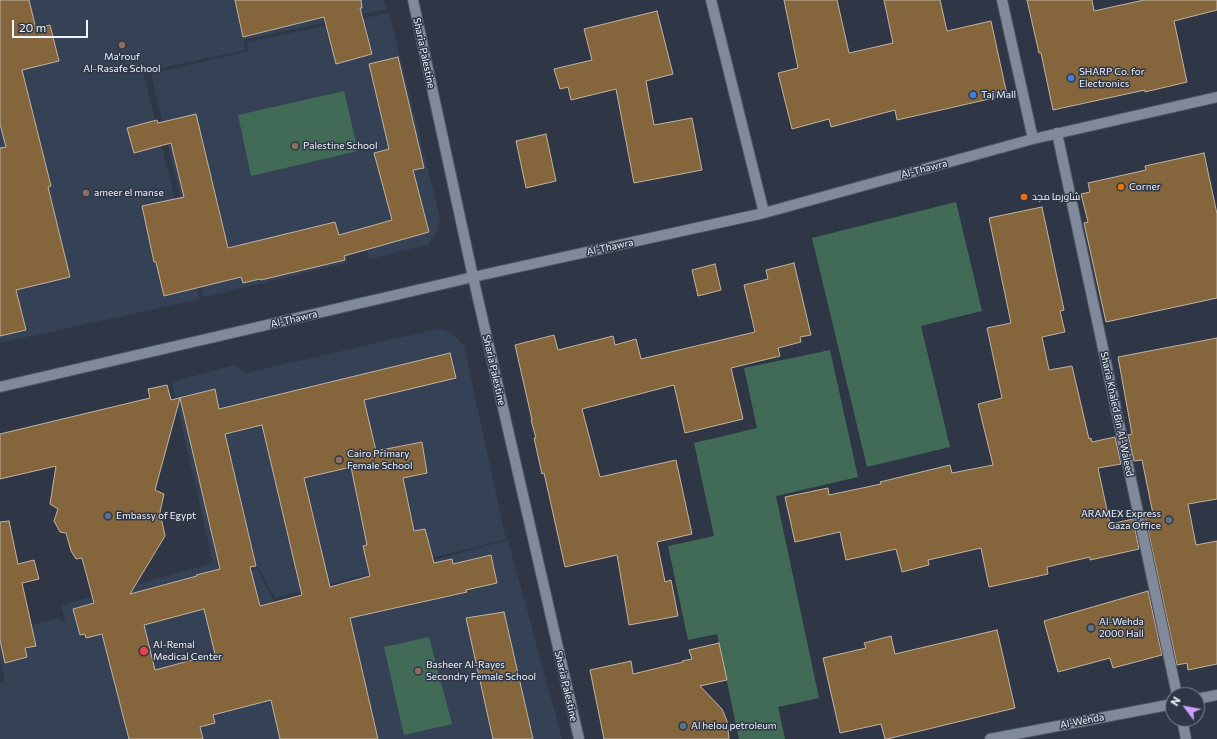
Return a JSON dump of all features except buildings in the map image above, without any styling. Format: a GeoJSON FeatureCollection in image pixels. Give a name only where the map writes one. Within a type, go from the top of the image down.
{"type":"FeatureCollection","features":[{"type":"Feature","properties":{"kind":"street","name":"Sharia Palestine"},"geometry":{"type":"LineString","coordinates":[[412,0],[473,277],[579,739]]}},
{"type":"Feature","properties":{"kind":"street"},"geometry":{"type":"LineString","coordinates":[[711,0],[764,213]]}},
{"type":"Feature","properties":{"kind":"street"},"geometry":{"type":"LineString","coordinates":[[1002,0],[1033,139]]}},
{"type":"Feature","properties":{"kind":"street","name":"Al-Thawra"},"geometry":{"type":"LineString","coordinates":[[0,387],[473,277],[764,213],[1033,139],[1217,97]]}},
{"type":"Feature","properties":{"kind":"street","name":"Sharia Khaled Bin Al-Waleed"},"geometry":{"type":"LineString","coordinates":[[1057,133],[1175,687]]}},
{"type":"Feature","properties":{"kind":"street"},"geometry":{"type":"LineString","coordinates":[[1205,697],[1217,695]]}},
{"type":"Feature","properties":{"kind":"street","name":"Al-Wehda"},"geometry":{"type":"LineString","coordinates":[[990,739],[1165,706]]}},
{"type":"Feature","properties":{"kind":"street"},"geometry":{"type":"LineString","coordinates":[[1184,727],[1186,739]]}},
{"type":"Feature","properties":{"kind":"shaded area","name":"ameer el manse"},"geometry":{"type":"Polygon","coordinates":[[[0,0],[384,0],[387,9],[244,40],[245,50],[143,72],[200,299],[0,343],[0,0]]]}},
{"type":"Feature","properties":{"kind":"shaded area","name":"Palestine School"},"geometry":{"type":"Polygon","coordinates":[[[389,13],[440,218],[436,233],[428,245],[370,259],[367,251],[347,255],[347,263],[204,297],[151,74],[249,51],[247,42],[389,13]]]}},
{"type":"Feature","properties":{"kind":"shaded area"},"geometry":{"type":"Polygon","coordinates":[[[437,329],[450,333],[464,346],[506,539],[275,598],[257,566],[218,576],[218,579],[257,569],[275,603],[508,540],[562,739],[0,739],[0,683],[5,681],[0,660],[0,642],[27,634],[27,626],[60,618],[66,623],[61,605],[213,563],[172,382],[234,365],[246,373],[437,329]]]}},
{"type":"Feature","properties":{"kind":"green space"},"geometry":{"type":"Polygon","coordinates":[[[344,91],[358,151],[251,176],[238,115],[344,91]]]}},
{"type":"Feature","properties":{"kind":"green space"},"geometry":{"type":"Polygon","coordinates":[[[956,202],[982,311],[921,326],[950,447],[867,467],[812,238],[956,202]]]}},
{"type":"Feature","properties":{"kind":"green space"},"geometry":{"type":"Polygon","coordinates":[[[830,350],[858,477],[776,496],[819,698],[778,707],[785,739],[739,739],[717,634],[688,640],[668,546],[714,536],[694,443],[757,428],[744,368],[830,350]]]}},
{"type":"Feature","properties":{"kind":"green space"},"geometry":{"type":"Polygon","coordinates":[[[429,637],[452,724],[404,735],[384,647],[429,637]]]}},
{"type":"Feature","properties":{"kind":"place","name":"Ma'rouf Al-Rasafe School"},"geometry":{"type":"Point","coordinates":[122,45]}},
{"type":"Feature","properties":{"kind":"place","name":"SHARP Co. for Electronics"},"geometry":{"type":"Point","coordinates":[1071,78]}},
{"type":"Feature","properties":{"kind":"place","name":"Taj Mall"},"geometry":{"type":"Point","coordinates":[973,95]}},
{"type":"Feature","properties":{"kind":"place","name":"Palestine School"},"geometry":{"type":"Point","coordinates":[295,146]}},
{"type":"Feature","properties":{"kind":"place","name":"Corner"},"geometry":{"type":"Point","coordinates":[1121,187]}},
{"type":"Feature","properties":{"kind":"place","name":"ameer el manse"},"geometry":{"type":"Point","coordinates":[86,193]}},
{"type":"Feature","properties":{"kind":"place","name":"شاورما مجد"},"geometry":{"type":"Point","coordinates":[1024,197]}},
{"type":"Feature","properties":{"kind":"place","name":"Cairo Primary Female School"},"geometry":{"type":"Point","coordinates":[339,460]}},
{"type":"Feature","properties":{"kind":"place","name":"Embassy of Egypt"},"geometry":{"type":"Point","coordinates":[108,516]}},
{"type":"Feature","properties":{"kind":"place","name":"ARAMEX Express Gaza Office"},"geometry":{"type":"Point","coordinates":[1169,520]}},
{"type":"Feature","properties":{"kind":"place","name":"Al-Wehda 2000 Hall"},"geometry":{"type":"Point","coordinates":[1091,628]}},
{"type":"Feature","properties":{"kind":"place","name":"Al-Remal Medical Center"},"geometry":{"type":"Point","coordinates":[144,651]}},
{"type":"Feature","properties":{"kind":"place","name":"Basheer Al-Rayes Secondry Female School"},"geometry":{"type":"Point","coordinates":[418,671]}},
{"type":"Feature","properties":{"kind":"place","name":"Al helou petroleum"},"geometry":{"type":"Point","coordinates":[683,726]}}]}
